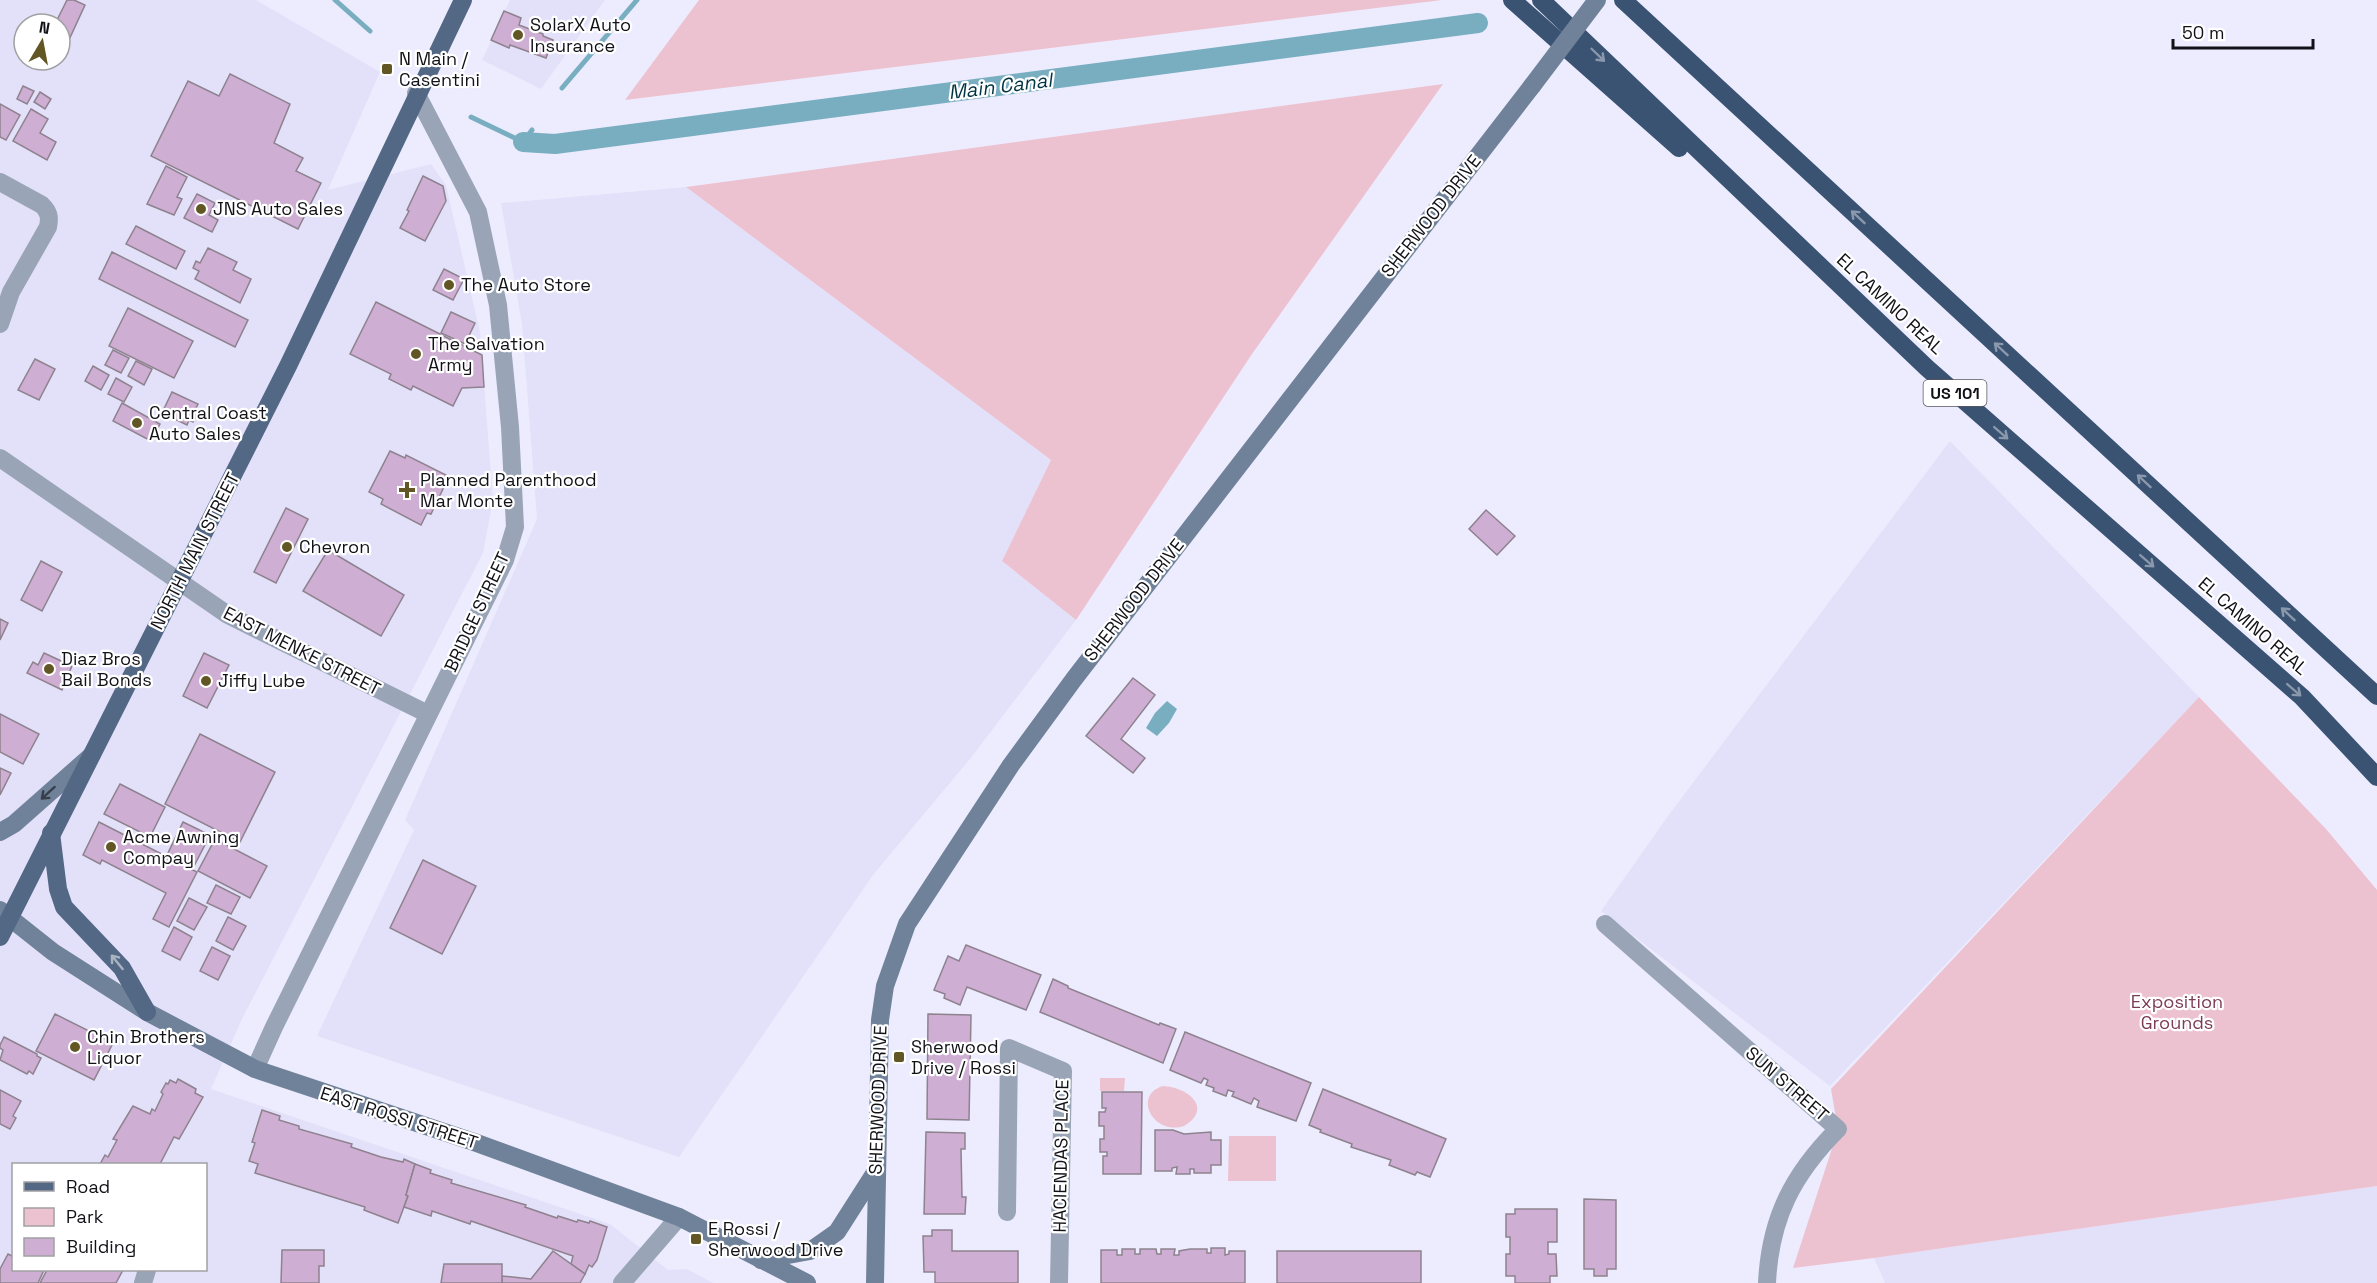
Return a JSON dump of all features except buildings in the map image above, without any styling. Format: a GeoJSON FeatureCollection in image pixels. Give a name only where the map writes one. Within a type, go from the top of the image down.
{"type":"FeatureCollection","features":[{"type":"Feature","properties":{"kind":"highway"},"geometry":{"type":"LineString","coordinates":[[1512,0],[1927,368]]}},
{"type":"Feature","properties":{"kind":"highway","name":"EL CAMINO REAL"},"geometry":{"type":"LineString","coordinates":[[1541,0],[1927,368],[2302,697],[2377,777]]}},
{"type":"Feature","properties":{"kind":"highway","name":"EL CAMINO REAL"},"geometry":{"type":"LineString","coordinates":[[1623,0],[2377,696]]}},
{"type":"Feature","properties":{"kind":"main road","name":"NORTH MAIN STREET"},"geometry":{"type":"LineString","coordinates":[[0,937],[5,914],[92,754],[179,582],[342,254],[416,93],[463,0]]}},
{"type":"Feature","properties":{"kind":"main road","name":"SHERWOOD DRIVE"},"geometry":{"type":"LineString","coordinates":[[875,1283],[880,1020],[885,986],[907,924],[1011,765],[1074,679],[1598,0]]}},
{"type":"Feature","properties":{"kind":"main road"},"geometry":{"type":"LineString","coordinates":[[0,832],[14,824],[92,754]]}},
{"type":"Feature","properties":{"kind":"main road"},"geometry":{"type":"LineString","coordinates":[[51,832],[58,889],[64,907],[122,968],[147,1012]]}},
{"type":"Feature","properties":{"kind":"main road","name":"EAST ROSSI STREET"},"geometry":{"type":"LineString","coordinates":[[5,914],[53,952],[147,1012],[255,1070],[474,1142],[679,1216],[807,1283]]}},
{"type":"Feature","properties":{"kind":"main road"},"geometry":{"type":"LineString","coordinates":[[761,1260],[810,1251],[837,1233],[876,1171]]}},
{"type":"Feature","properties":{"kind":"street","name":"BRIDGE STREET"},"geometry":{"type":"LineString","coordinates":[[255,1070],[273,1027],[505,560],[514,527],[510,427],[498,305],[478,212],[416,93]]}},
{"type":"Feature","properties":{"kind":"street"},"geometry":{"type":"LineString","coordinates":[[0,182],[42,205],[47,210],[48,227],[11,292],[0,324]]}},
{"type":"Feature","properties":{"kind":"street","name":"EAST MENKE STREET"},"geometry":{"type":"LineString","coordinates":[[0,458],[228,615],[428,714]]}},
{"type":"Feature","properties":{"kind":"street","name":"SUN STREET"},"geometry":{"type":"LineString","coordinates":[[1605,924],[1838,1130],[1816,1151],[1784,1202],[1770,1248],[1767,1283]]}},
{"type":"Feature","properties":{"kind":"street","name":"HACIENDAS PLACE"},"geometry":{"type":"LineString","coordinates":[[1008,1212],[1009,1048],[1063,1071],[1059,1283]]}},
{"type":"Feature","properties":{"kind":"street"},"geometry":{"type":"LineString","coordinates":[[622,1283],[679,1216]]}},
{"type":"Feature","properties":{"kind":"shaded area"},"geometry":{"type":"Polygon","coordinates":[[[0,0],[256,0],[380,72],[328,190],[431,164],[446,185],[480,332],[493,500],[483,553],[242,1019],[211,1089],[610,1224],[668,1270],[687,1269],[713,1283],[0,1283],[0,0]]]}},
{"type":"Feature","properties":{"kind":"shaded area"},"geometry":{"type":"Polygon","coordinates":[[[510,0],[605,0],[541,89],[482,60],[510,0]]]}},
{"type":"Feature","properties":{"kind":"shaded area"},"geometry":{"type":"Polygon","coordinates":[[[686,187],[1051,460],[1002,561],[1076,620],[970,759],[873,875],[679,1157],[317,1036],[414,830],[405,820],[537,519],[522,324],[501,203],[686,187]]]}},
{"type":"Feature","properties":{"kind":"shaded area"},"geometry":{"type":"Polygon","coordinates":[[[1950,441],[2199,697],[1830,1086],[1601,911],[1668,816],[1950,441]]]}},
{"type":"Feature","properties":{"kind":"shaded area"},"geometry":{"type":"Polygon","coordinates":[[[1167,701],[1177,709],[1169,723],[1157,736],[1146,728],[1155,713],[1167,701]]]}},
{"type":"Feature","properties":{"kind":"shaded area"},"geometry":{"type":"Polygon","coordinates":[[[2377,1186],[2377,1283],[1885,1283],[1874,1258],[2377,1186]]]}},
{"type":"Feature","properties":{"kind":"green space"},"geometry":{"type":"Polygon","coordinates":[[[699,0],[1442,0],[625,100],[699,0]]]}},
{"type":"Feature","properties":{"kind":"green space"},"geometry":{"type":"Polygon","coordinates":[[[1443,84],[1252,354],[1076,620],[1002,561],[1051,460],[686,187],[1443,84]]]}},
{"type":"Feature","properties":{"kind":"green space","name":"Exposition Grounds"},"geometry":{"type":"Polygon","coordinates":[[[2199,697],[2326,829],[2377,890],[2377,1186],[1793,1268],[1838,1130],[1831,1089],[2199,697]]]}},
{"type":"Feature","properties":{"kind":"green space"},"geometry":{"type":"Polygon","coordinates":[[[1100,1078],[1125,1078],[1124,1091],[1100,1091],[1100,1078]]]}},
{"type":"Feature","properties":{"kind":"green space"},"geometry":{"type":"Polygon","coordinates":[[[1163,1086],[1181,1090],[1194,1100],[1197,1112],[1193,1119],[1184,1126],[1173,1128],[1163,1125],[1150,1113],[1149,1097],[1163,1086]]]}},
{"type":"Feature","properties":{"kind":"green space"},"geometry":{"type":"Polygon","coordinates":[[[1229,1136],[1276,1136],[1276,1181],[1228,1181],[1229,1136]]]}},
{"type":"Feature","properties":{"kind":"waterway"},"geometry":{"type":"LineString","coordinates":[[335,0],[370,31]]}},
{"type":"Feature","properties":{"kind":"waterway"},"geometry":{"type":"LineString","coordinates":[[562,88],[637,0]]}},
{"type":"Feature","properties":{"kind":"waterway","name":"Main Canal"},"geometry":{"type":"LineString","coordinates":[[523,142],[555,144],[1478,23]]}},
{"type":"Feature","properties":{"kind":"waterway"},"geometry":{"type":"LineString","coordinates":[[471,117],[523,142],[532,130]]}},
{"type":"Feature","properties":{"kind":"place","name":"SolarX Auto Insurance"},"geometry":{"type":"Point","coordinates":[518,35]}},
{"type":"Feature","properties":{"kind":"place","name":"N Main / Casentini"},"geometry":{"type":"Point","coordinates":[387,69]}},
{"type":"Feature","properties":{"kind":"place","name":"JNS Auto Sales"},"geometry":{"type":"Point","coordinates":[201,209]}},
{"type":"Feature","properties":{"kind":"place","name":"The Auto Store"},"geometry":{"type":"Point","coordinates":[449,285]}},
{"type":"Feature","properties":{"kind":"place","name":"The Salvation Army"},"geometry":{"type":"Point","coordinates":[416,354]}},
{"type":"Feature","properties":{"kind":"place","name":"Central Coast Auto Sales"},"geometry":{"type":"Point","coordinates":[137,423]}},
{"type":"Feature","properties":{"kind":"place","name":"Planned Parenthood Mar Monte"},"geometry":{"type":"Point","coordinates":[407,490]}},
{"type":"Feature","properties":{"kind":"place","name":"Chevron"},"geometry":{"type":"Point","coordinates":[287,547]}},
{"type":"Feature","properties":{"kind":"place","name":"Diaz Bros Bail Bonds"},"geometry":{"type":"Point","coordinates":[49,669]}},
{"type":"Feature","properties":{"kind":"place","name":"Jiffy Lube"},"geometry":{"type":"Point","coordinates":[206,681]}},
{"type":"Feature","properties":{"kind":"place","name":"Acme Awning Compay"},"geometry":{"type":"Point","coordinates":[111,847]}},
{"type":"Feature","properties":{"kind":"place","name":"Chin Brothers Liquor"},"geometry":{"type":"Point","coordinates":[75,1047]}},
{"type":"Feature","properties":{"kind":"place","name":"Sherwood Drive / Rossi"},"geometry":{"type":"Point","coordinates":[899,1057]}},
{"type":"Feature","properties":{"kind":"place","name":"E Rossi / Sherwood Drive"},"geometry":{"type":"Point","coordinates":[696,1239]}}]}
